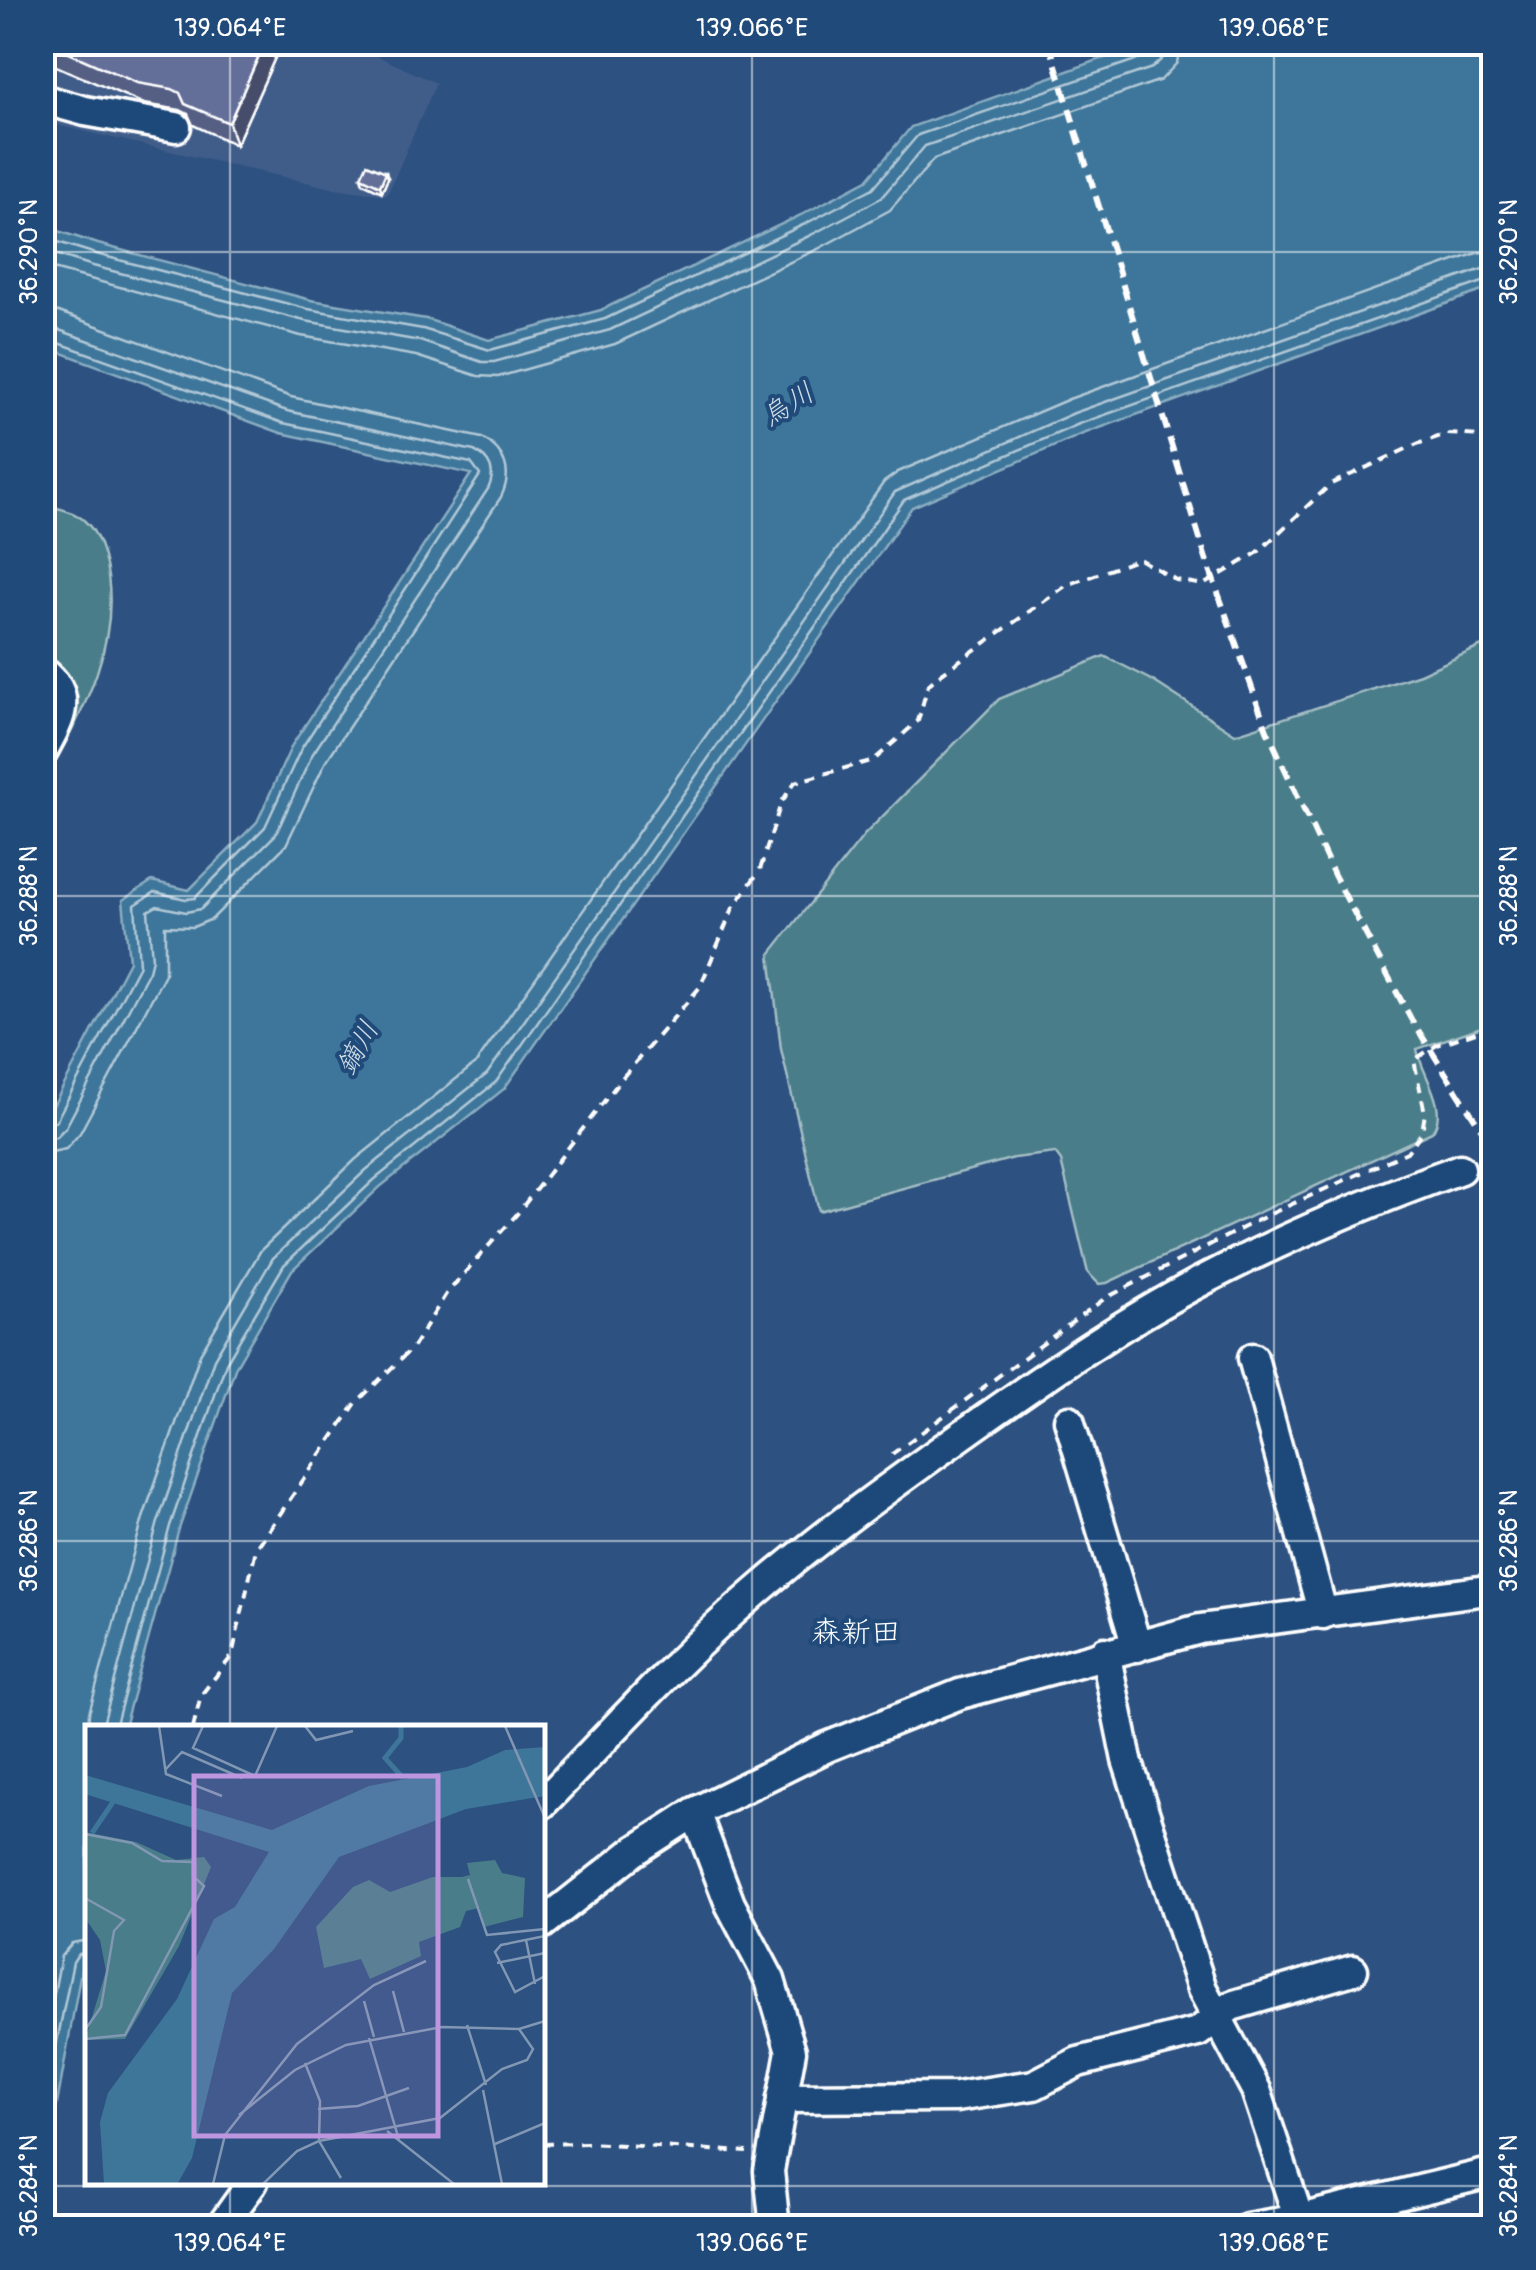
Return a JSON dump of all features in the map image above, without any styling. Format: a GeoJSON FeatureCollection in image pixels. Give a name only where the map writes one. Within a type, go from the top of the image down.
{"type":"FeatureCollection","features":[{"type":"Feature","properties":{"kind":"street"},"geometry":{"type":"LineString","coordinates":[[42,99],[84,111],[176,127]]}},
{"type":"Feature","properties":{"kind":"street"},"geometry":{"type":"LineString","coordinates":[[42,671],[54,680],[62,696],[60,713],[42,752]]}},
{"type":"Feature","properties":{"kind":"street"},"geometry":{"type":"LineString","coordinates":[[545,1801],[650,1692],[756,1591],[889,1487],[1032,1385],[1134,1319],[1224,1269],[1460,1169]]}},
{"type":"Feature","properties":{"kind":"street"},"geometry":{"type":"LineString","coordinates":[[1254,1358],[1323,1614]]}},
{"type":"Feature","properties":{"kind":"street"},"geometry":{"type":"LineString","coordinates":[[1070,1420],[1137,1647]]}},
{"type":"Feature","properties":{"kind":"street"},"geometry":{"type":"LineString","coordinates":[[545,1922],[633,1852],[696,1812],[827,1747],[960,1694],[1200,1629],[1494,1589]]}},
{"type":"Feature","properties":{"kind":"street"},"geometry":{"type":"LineString","coordinates":[[1105,1652],[1127,1760],[1202,1989],[1256,2090],[1299,2223]]}},
{"type":"Feature","properties":{"kind":"street"},"geometry":{"type":"LineString","coordinates":[[696,1812],[730,1904],[770,1980],[791,2051],[769,2171],[775,2228]]}},
{"type":"Feature","properties":{"kind":"street"},"geometry":{"type":"LineString","coordinates":[[782,2098],[956,2097],[1034,2085],[1078,2062],[1198,2032],[1231,2006],[1352,1970]]}},
{"type":"Feature","properties":{"kind":"street"},"geometry":{"type":"LineString","coordinates":[[1247,2228],[1299,2223],[1494,2172]]}},
{"type":"Feature","properties":{"kind":"street"},"geometry":{"type":"LineString","coordinates":[[220,2228],[251,2185]]}},
{"type":"Feature","properties":{"kind":"path"},"geometry":{"type":"LineString","coordinates":[[194,1725],[201,1695],[232,1656],[256,1549],[356,1403],[413,1346],[446,1294],[517,1214],[622,1078],[700,987],[732,908],[760,870],[781,803],[795,782],[874,760],[918,720],[928,686],[942,672],[1067,584],[1139,559],[1176,580],[1203,585],[1257,553],[1332,484],[1447,434],[1482,436],[1494,442]]}},
{"type":"Feature","properties":{"kind":"path"},"geometry":{"type":"LineString","coordinates":[[1104,1299],[1268,1215],[1408,1152],[1422,1132],[1424,1112],[1414,1060],[1437,1045],[1494,1026]]}},
{"type":"Feature","properties":{"kind":"path"},"geometry":{"type":"LineString","coordinates":[[545,2144],[772,2154]]}},
{"type":"Feature","properties":{"kind":"shaded area"},"geometry":{"type":"Polygon","coordinates":[[[43,43],[349,43],[436,83],[387,195],[332,188],[43,122],[43,43]]]}},
{"type":"Feature","properties":{"kind":"green space"},"geometry":{"type":"Polygon","coordinates":[[[45,506],[76,515],[96,535],[109,587],[109,617],[85,704],[43,784],[45,506]]]}},
{"type":"Feature","properties":{"kind":"green space"},"geometry":{"type":"Polygon","coordinates":[[[1493,641],[1493,1023],[1417,1049],[1438,1112],[1432,1132],[1107,1283],[1099,1284],[1088,1273],[1061,1161],[1055,1153],[1014,1158],[819,1211],[781,1049],[770,954],[865,834],[999,699],[1104,656],[1150,679],[1235,734],[1420,674],[1493,641]]]}},
{"type":"Feature","properties":{"kind":"water"},"geometry":{"type":"Polygon","coordinates":[[[1160,42],[1493,43],[1493,287],[1083,434],[912,507],[504,1089],[380,1187],[292,1270],[236,1366],[179,1529],[125,1725],[85,1725],[85,1948],[56,2110],[43,2147],[43,1125],[129,961],[123,900],[152,881],[189,890],[257,822],[292,745],[471,474],[281,433],[43,346],[43,226],[311,300],[426,319],[489,340],[601,310],[867,180],[911,127],[1160,42]]]}},
{"type":"Feature","properties":{"kind":"building"},"geometry":{"type":"Polygon","coordinates":[[[44,42],[265,42],[229,123],[185,104],[180,93],[172,89],[137,83],[44,42]]]}},
{"type":"Feature","properties":{"kind":"building"},"geometry":{"type":"Polygon","coordinates":[[[367,164],[386,172],[380,186],[361,177],[367,164]]]}},
{"type":"Feature","properties":{"kind":"railway"},"geometry":{"type":"LineString","coordinates":[[1049,42],[1206,559],[1267,730],[1334,875],[1411,1019],[1494,1149]]}},
{"type":"Feature","properties":{"kind":"district","name":"森新田"},"geometry":{"type":"Point","coordinates":[856,1632]}},
{"type":"Feature","properties":{"kind":"water label","name":"烏川"},"geometry":{"type":"Point","coordinates":[788,405]}},
{"type":"Feature","properties":{"kind":"water label","name":"鏑川"},"geometry":{"type":"Point","coordinates":[358,1048]}}]}
